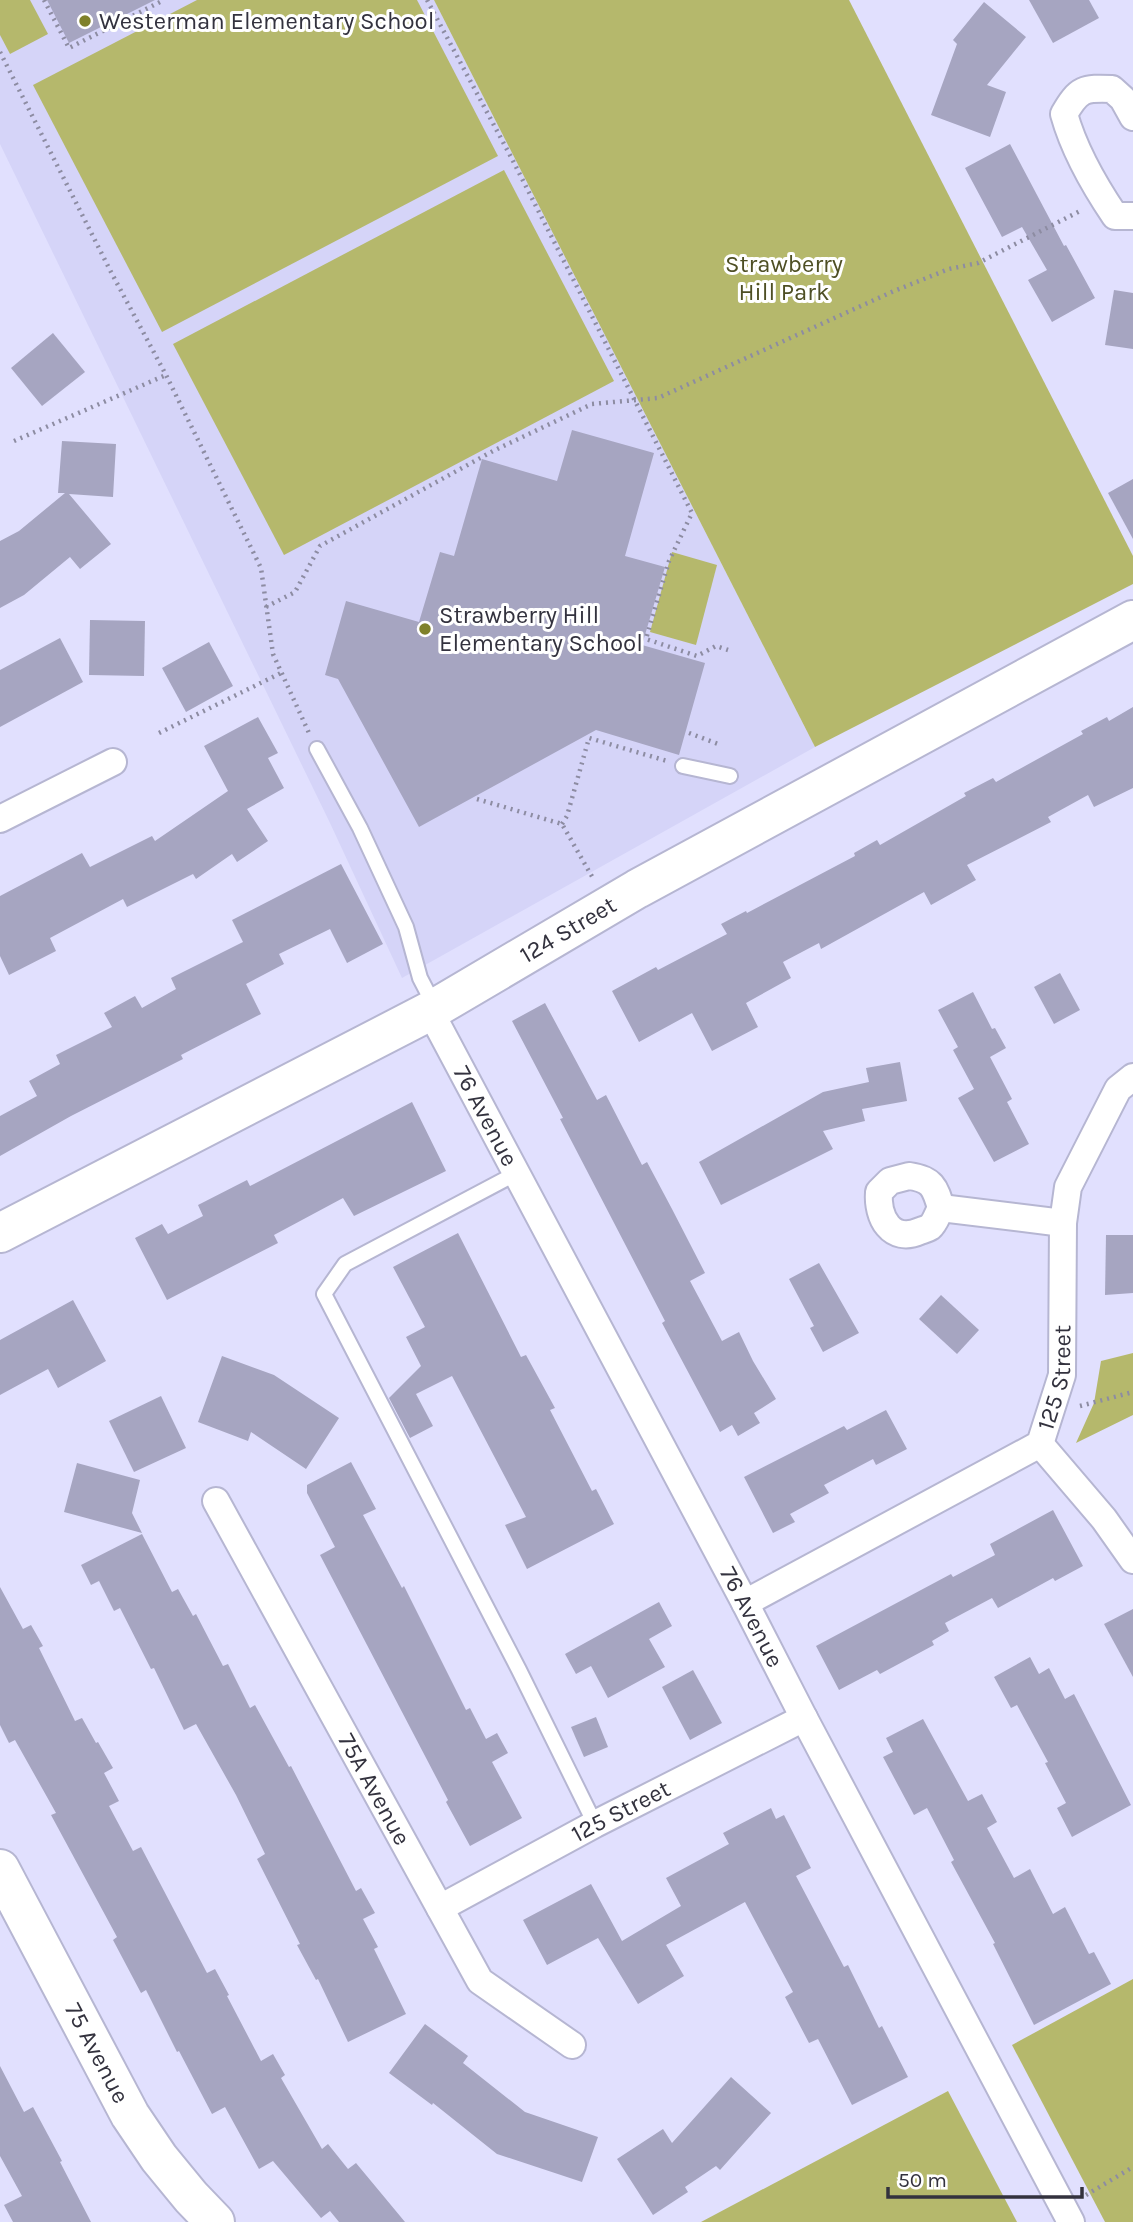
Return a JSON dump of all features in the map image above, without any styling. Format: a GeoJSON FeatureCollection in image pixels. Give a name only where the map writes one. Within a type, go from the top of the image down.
{"type":"FeatureCollection","features":[{"type":"Feature","properties":{"kind":"street"},"geometry":{"type":"LineString","coordinates":[[1133,117],[1123,99],[1112,89],[1088,88],[1072,100],[1064,114],[1071,138],[1115,216],[1133,216]]}},
{"type":"Feature","properties":{"kind":"street","name":"124 Street"},"geometry":{"type":"LineString","coordinates":[[0,1233],[433,1010],[636,890],[1133,621]]}},
{"type":"Feature","properties":{"kind":"street"},"geometry":{"type":"LineString","coordinates":[[0,820],[113,762]]}},
{"type":"Feature","properties":{"kind":"street","name":"76 Avenue"},"geometry":{"type":"LineString","coordinates":[[433,1010],[804,1718],[1075,2210]]}},
{"type":"Feature","properties":{"kind":"street","name":"125 Street"},"geometry":{"type":"LineString","coordinates":[[745,1603],[1040,1444],[1062,1375],[1063,1223],[1068,1187],[1118,1089],[1133,1077]]}},
{"type":"Feature","properties":{"kind":"street"},"geometry":{"type":"LineString","coordinates":[[941,1208],[1063,1223]]}},
{"type":"Feature","properties":{"kind":"street"},"geometry":{"type":"LineString","coordinates":[[1040,1444],[1104,1519],[1133,1560]]}},
{"type":"Feature","properties":{"kind":"street","name":"75A Avenue"},"geometry":{"type":"LineString","coordinates":[[216,1501],[480,1981],[572,2045]]}},
{"type":"Feature","properties":{"kind":"street","name":"125 Street"},"geometry":{"type":"LineString","coordinates":[[440,1908],[595,1824],[804,1718]]}},
{"type":"Feature","properties":{"kind":"street","name":"75 Avenue"},"geometry":{"type":"LineString","coordinates":[[0,1869],[130,2115],[159,2158],[215,2222]]}},
{"type":"Feature","properties":{"kind":"lane"},"geometry":{"type":"LineString","coordinates":[[317,749],[360,828],[406,927],[420,978],[433,1010]]}},
{"type":"Feature","properties":{"kind":"lane"},"geometry":{"type":"LineString","coordinates":[[683,766],[730,776]]}},
{"type":"Feature","properties":{"kind":"lane"},"geometry":{"type":"LineString","coordinates":[[517,1173],[345,1264],[324,1294],[519,1670],[595,1824]]}},
{"type":"Feature","properties":{"kind":"path"},"geometry":{"type":"LineString","coordinates":[[44,0],[69,48],[164,0]]}},
{"type":"Feature","properties":{"kind":"path"},"geometry":{"type":"LineString","coordinates":[[427,0],[511,157],[692,513],[669,561],[646,639],[697,656],[716,646],[728,650]]}},
{"type":"Feature","properties":{"kind":"path"},"geometry":{"type":"LineString","coordinates":[[0,52],[166,375],[261,568],[273,654],[317,749]]}},
{"type":"Feature","properties":{"kind":"path"},"geometry":{"type":"LineString","coordinates":[[266,607],[295,592],[320,546],[493,451],[592,404],[658,398],[894,290],[949,269],[978,263],[1089,206]]}},
{"type":"Feature","properties":{"kind":"path"},"geometry":{"type":"LineString","coordinates":[[14,441],[166,375]]}},
{"type":"Feature","properties":{"kind":"path"},"geometry":{"type":"LineString","coordinates":[[159,733],[281,673]]}},
{"type":"Feature","properties":{"kind":"path"},"geometry":{"type":"LineString","coordinates":[[689,733],[718,744]]}},
{"type":"Feature","properties":{"kind":"path"},"geometry":{"type":"LineString","coordinates":[[562,824],[589,738],[683,766]]}},
{"type":"Feature","properties":{"kind":"path"},"geometry":{"type":"LineString","coordinates":[[477,799],[562,824],[596,884]]}},
{"type":"Feature","properties":{"kind":"path"},"geometry":{"type":"LineString","coordinates":[[1073,1405],[1089,1404],[1133,1392]]}},
{"type":"Feature","properties":{"kind":"path"},"geometry":{"type":"LineString","coordinates":[[1075,2210],[1133,2166]]}},
{"type":"Feature","properties":{"kind":"shaded area"},"geometry":{"type":"Polygon","coordinates":[[[0,0],[434,0],[815,747],[402,978],[330,823],[0,144],[0,0]]]}},
{"type":"Feature","properties":{"kind":"green space"},"geometry":{"type":"Polygon","coordinates":[[[0,0],[30,0],[48,34],[10,54],[0,35],[0,0]]]}},
{"type":"Feature","properties":{"kind":"green space"},"geometry":{"type":"Polygon","coordinates":[[[197,0],[417,0],[498,156],[162,332],[33,85],[197,0]]]}},
{"type":"Feature","properties":{"kind":"green space","name":"Strawberry Hill Park"},"geometry":{"type":"Polygon","coordinates":[[[434,0],[849,0],[1133,556],[1133,584],[815,747],[434,0]]]}},
{"type":"Feature","properties":{"kind":"green space"},"geometry":{"type":"Polygon","coordinates":[[[504,170],[614,381],[284,555],[173,344],[504,170]]]}},
{"type":"Feature","properties":{"kind":"green space"},"geometry":{"type":"Polygon","coordinates":[[[672,552],[717,565],[696,645],[650,632],[672,552]]]}},
{"type":"Feature","properties":{"kind":"green space"},"geometry":{"type":"Polygon","coordinates":[[[1133,1353],[1133,1415],[1076,1443],[1094,1403],[1101,1361],[1133,1353]]]}},
{"type":"Feature","properties":{"kind":"green space"},"geometry":{"type":"Polygon","coordinates":[[[1133,1979],[1133,2222],[1105,2222],[1012,2045],[1133,1979]]]}},
{"type":"Feature","properties":{"kind":"green space"},"geometry":{"type":"Polygon","coordinates":[[[948,2091],[1017,2222],[701,2222],[948,2091]]]}},
{"type":"Feature","properties":{"kind":"building","name":"Westerman Elementary School"},"geometry":{"type":"Polygon","coordinates":[[[47,0],[155,0],[69,43],[47,0]]]}},
{"type":"Feature","properties":{"kind":"building"},"geometry":{"type":"Polygon","coordinates":[[[1029,0],[1089,0],[1099,18],[1053,43],[1029,0]]]}},
{"type":"Feature","properties":{"kind":"building"},"geometry":{"type":"Polygon","coordinates":[[[984,2],[1026,37],[987,85],[1006,92],[990,137],[931,115],[957,44],[953,40],[984,2]]]}},
{"type":"Feature","properties":{"kind":"building"},"geometry":{"type":"Polygon","coordinates":[[[1010,144],[1095,298],[1052,322],[1028,280],[1047,270],[1022,227],[1002,237],[965,168],[1010,144]]]}},
{"type":"Feature","properties":{"kind":"building"},"geometry":{"type":"Polygon","coordinates":[[[1114,290],[1133,293],[1133,349],[1105,345],[1114,290]]]}},
{"type":"Feature","properties":{"kind":"building"},"geometry":{"type":"Polygon","coordinates":[[[53,333],[85,372],[42,406],[11,368],[53,333]]]}},
{"type":"Feature","properties":{"kind":"building","name":"Strawberry Hill Elementary School"},"geometry":{"type":"Polygon","coordinates":[[[572,430],[654,453],[625,556],[665,567],[642,645],[705,663],[679,755],[596,730],[419,827],[338,679],[325,675],[346,601],[419,622],[440,552],[454,556],[482,459],[557,481],[572,430]]]}},
{"type":"Feature","properties":{"kind":"building"},"geometry":{"type":"Polygon","coordinates":[[[62,441],[116,444],[113,497],[69,494],[111,544],[80,569],[70,557],[24,595],[0,608],[0,541],[19,531],[65,493],[58,493],[62,441]]]}},
{"type":"Feature","properties":{"kind":"building"},"geometry":{"type":"Polygon","coordinates":[[[1133,479],[1133,539],[1108,493],[1133,479]]]}},
{"type":"Feature","properties":{"kind":"building"},"geometry":{"type":"Polygon","coordinates":[[[90,620],[145,621],[144,676],[89,675],[90,620]]]}},
{"type":"Feature","properties":{"kind":"building"},"geometry":{"type":"Polygon","coordinates":[[[60,638],[83,682],[0,727],[0,670],[60,638]]]}},
{"type":"Feature","properties":{"kind":"building"},"geometry":{"type":"Polygon","coordinates":[[[209,642],[233,686],[186,712],[162,668],[209,642]]]}},
{"type":"Feature","properties":{"kind":"building"},"geometry":{"type":"Polygon","coordinates":[[[1133,707],[1133,788],[1094,807],[1088,795],[1048,817],[1051,822],[967,865],[976,880],[931,905],[924,892],[821,949],[819,943],[783,962],[791,978],[746,1003],[758,1027],[712,1051],[692,1013],[639,1042],[612,991],[727,934],[721,924],[855,856],[854,853],[877,840],[880,845],[966,796],[964,793],[993,778],[996,782],[1083,734],[1081,731],[1107,717],[1109,721],[1133,707]]]}},
{"type":"Feature","properties":{"kind":"building"},"geometry":{"type":"Polygon","coordinates":[[[258,717],[278,753],[268,758],[284,788],[247,809],[268,841],[237,862],[232,854],[196,879],[193,874],[127,907],[123,899],[50,938],[56,951],[9,975],[0,956],[0,896],[82,853],[90,867],[152,836],[155,841],[228,791],[204,746],[258,717]]]}},
{"type":"Feature","properties":{"kind":"building"},"geometry":{"type":"Polygon","coordinates":[[[341,864],[383,944],[347,963],[330,929],[279,954],[284,964],[246,984],[261,1014],[181,1055],[183,1059],[0,1156],[0,1116],[37,1096],[29,1081],[60,1064],[56,1055],[112,1027],[104,1013],[135,996],[142,1008],[176,989],[171,978],[243,942],[232,920],[341,864]]]}},
{"type":"Feature","properties":{"kind":"building"},"geometry":{"type":"Polygon","coordinates":[[[1060,973],[1080,1010],[1054,1024],[1034,987],[1060,973]]]}},
{"type":"Feature","properties":{"kind":"building"},"geometry":{"type":"Polygon","coordinates":[[[973,992],[992,1029],[995,1028],[1006,1048],[990,1057],[1012,1099],[1007,1102],[1029,1144],[994,1162],[958,1098],[974,1089],[953,1050],[958,1047],[938,1010],[973,992]]]}},
{"type":"Feature","properties":{"kind":"building"},"geometry":{"type":"Polygon","coordinates":[[[545,1003],[597,1100],[606,1095],[642,1165],[647,1162],[672,1209],[705,1273],[690,1281],[722,1341],[739,1332],[776,1399],[754,1413],[760,1423],[738,1436],[732,1425],[720,1432],[662,1323],[665,1321],[512,1021],[545,1003]]]}},
{"type":"Feature","properties":{"kind":"building"},"geometry":{"type":"Polygon","coordinates":[[[900,1062],[907,1101],[862,1109],[865,1121],[823,1131],[833,1149],[721,1205],[699,1162],[823,1092],[869,1082],[866,1068],[900,1062]]]}},
{"type":"Feature","properties":{"kind":"building"},"geometry":{"type":"Polygon","coordinates":[[[412,1102],[446,1171],[354,1216],[343,1198],[274,1235],[278,1243],[167,1300],[135,1238],[162,1224],[168,1234],[203,1216],[198,1205],[247,1180],[250,1186],[412,1102]]]}},
{"type":"Feature","properties":{"kind":"building"},"geometry":{"type":"Polygon","coordinates":[[[458,1233],[521,1357],[526,1355],[555,1408],[550,1410],[592,1491],[596,1489],[614,1524],[527,1569],[505,1525],[526,1517],[452,1376],[416,1394],[433,1426],[410,1438],[389,1398],[421,1366],[406,1337],[425,1327],[393,1267],[458,1233]]]}},
{"type":"Feature","properties":{"kind":"building"},"geometry":{"type":"Polygon","coordinates":[[[1106,1235],[1133,1235],[1133,1293],[1105,1295],[1106,1235]]]}},
{"type":"Feature","properties":{"kind":"building"},"geometry":{"type":"Polygon","coordinates":[[[819,1263],[859,1333],[823,1352],[810,1328],[814,1326],[789,1279],[819,1263]]]}},
{"type":"Feature","properties":{"kind":"building"},"geometry":{"type":"Polygon","coordinates":[[[941,1295],[979,1330],[957,1354],[919,1319],[941,1295]]]}},
{"type":"Feature","properties":{"kind":"building"},"geometry":{"type":"Polygon","coordinates":[[[73,1300],[106,1361],[58,1388],[48,1369],[0,1395],[0,1340],[73,1300]]]}},
{"type":"Feature","properties":{"kind":"building"},"geometry":{"type":"Polygon","coordinates":[[[222,1356],[274,1375],[339,1418],[306,1469],[251,1432],[248,1441],[198,1422],[222,1356]]]}},
{"type":"Feature","properties":{"kind":"building"},"geometry":{"type":"Polygon","coordinates":[[[161,1396],[186,1448],[134,1472],[109,1421],[161,1396]]]}},
{"type":"Feature","properties":{"kind":"building"},"geometry":{"type":"Polygon","coordinates":[[[886,1410],[907,1449],[876,1465],[873,1459],[824,1485],[829,1493],[790,1514],[795,1522],[773,1533],[744,1477],[844,1426],[847,1430],[886,1410]]]}},
{"type":"Feature","properties":{"kind":"building"},"geometry":{"type":"Polygon","coordinates":[[[351,1462],[376,1509],[363,1515],[402,1588],[404,1586],[466,1710],[470,1708],[486,1739],[497,1733],[508,1753],[492,1762],[522,1818],[470,1846],[320,1555],[335,1547],[307,1493],[307,1485],[351,1462]]]}},
{"type":"Feature","properties":{"kind":"building"},"geometry":{"type":"Polygon","coordinates":[[[77,1463],[140,1480],[132,1513],[142,1533],[64,1512],[77,1463]]]}},
{"type":"Feature","properties":{"kind":"building"},"geometry":{"type":"Polygon","coordinates":[[[1053,1510],[1083,1566],[1055,1581],[1053,1578],[998,1608],[992,1598],[945,1623],[949,1631],[932,1641],[934,1645],[880,1674],[877,1670],[839,1690],[816,1646],[951,1574],[953,1577],[995,1555],[990,1544],[1053,1510]]]}},
{"type":"Feature","properties":{"kind":"building"},"geometry":{"type":"Polygon","coordinates":[[[142,1534],[172,1592],[178,1589],[193,1616],[196,1614],[223,1666],[228,1664],[250,1708],[255,1705],[289,1767],[291,1766],[356,1891],[361,1888],[375,1913],[363,1919],[378,1947],[374,1949],[406,2014],[348,2042],[318,1979],[316,1980],[297,1945],[300,1944],[257,1859],[265,1854],[236,1795],[196,1724],[184,1730],[154,1668],[151,1669],[120,1608],[114,1611],[99,1581],[91,1585],[81,1565],[142,1534]]]}},
{"type":"Feature","properties":{"kind":"building"},"geometry":{"type":"Polygon","coordinates":[[[0,1587],[23,1629],[31,1625],[43,1646],[39,1648],[75,1721],[82,1718],[113,1768],[104,1773],[119,1801],[109,1806],[133,1851],[141,1847],[207,1973],[215,1969],[261,2061],[273,2054],[285,2075],[281,2078],[322,2149],[328,2144],[348,2169],[356,2163],[405,2222],[339,2222],[330,2211],[321,2218],[273,2161],[259,2169],[225,2107],[212,2114],[146,1990],[141,1993],[113,1940],[117,1937],[51,1815],[56,1813],[15,1740],[9,1743],[0,1725],[0,1587]]]}},
{"type":"Feature","properties":{"kind":"building"},"geometry":{"type":"Polygon","coordinates":[[[659,1602],[672,1626],[649,1639],[665,1667],[608,1698],[591,1666],[576,1674],[565,1654],[659,1602]]]}},
{"type":"Feature","properties":{"kind":"building"},"geometry":{"type":"Polygon","coordinates":[[[1133,1609],[1133,1677],[1104,1624],[1133,1609]]]}},
{"type":"Feature","properties":{"kind":"building"},"geometry":{"type":"Polygon","coordinates":[[[1030,1657],[1039,1674],[1049,1668],[1065,1699],[1074,1694],[1131,1805],[1072,1837],[1057,1808],[1066,1803],[1045,1763],[1048,1762],[1017,1705],[1011,1708],[994,1677],[1030,1657]]]}},
{"type":"Feature","properties":{"kind":"building"},"geometry":{"type":"Polygon","coordinates":[[[693,1670],[722,1723],[690,1740],[662,1687],[693,1670]]]}},
{"type":"Feature","properties":{"kind":"building"},"geometry":{"type":"Polygon","coordinates":[[[596,1717],[608,1747],[584,1757],[571,1727],[596,1717]]]}},
{"type":"Feature","properties":{"kind":"building"},"geometry":{"type":"Polygon","coordinates":[[[923,1719],[968,1801],[982,1794],[997,1822],[987,1828],[1014,1878],[1030,1869],[1053,1914],[1065,1907],[1089,1954],[1094,1952],[1111,1984],[1034,2025],[993,1944],[995,1943],[951,1862],[954,1860],[927,1808],[914,1815],[883,1757],[893,1752],[886,1738],[923,1719]]]}},
{"type":"Feature","properties":{"kind":"building"},"geometry":{"type":"Polygon","coordinates":[[[771,1808],[776,1819],[784,1815],[811,1868],[796,1876],[844,1967],[848,1965],[879,2028],[882,2026],[908,2077],[852,2105],[818,2039],[809,2043],[785,1997],[793,1992],[745,1902],[666,1945],[684,1976],[638,2004],[598,1938],[547,1965],[523,1920],[591,1884],[622,1941],[681,1906],[666,1878],[729,1844],[723,1833],[771,1808]]]}},
{"type":"Feature","properties":{"kind":"building"},"geometry":{"type":"Polygon","coordinates":[[[425,2024],[468,2056],[463,2063],[525,2112],[598,2137],[582,2182],[497,2154],[433,2103],[432,2105],[389,2073],[425,2024]]]}},
{"type":"Feature","properties":{"kind":"building"},"geometry":{"type":"Polygon","coordinates":[[[0,2066],[24,2112],[33,2107],[91,2222],[13,2222],[4,2205],[22,2196],[0,2156],[0,2066]]]}},
{"type":"Feature","properties":{"kind":"building"},"geometry":{"type":"Polygon","coordinates":[[[731,2077],[771,2113],[720,2170],[716,2166],[685,2187],[688,2192],[653,2215],[617,2159],[663,2129],[672,2143],[731,2077]]]}},
{"type":"Feature","properties":{"kind":"place","name":"Westerman Elementary School"},"geometry":{"type":"Point","coordinates":[85,21]}},
{"type":"Feature","properties":{"kind":"place","name":"Strawberry Hill Elementary School"},"geometry":{"type":"Point","coordinates":[425,629]}}]}
